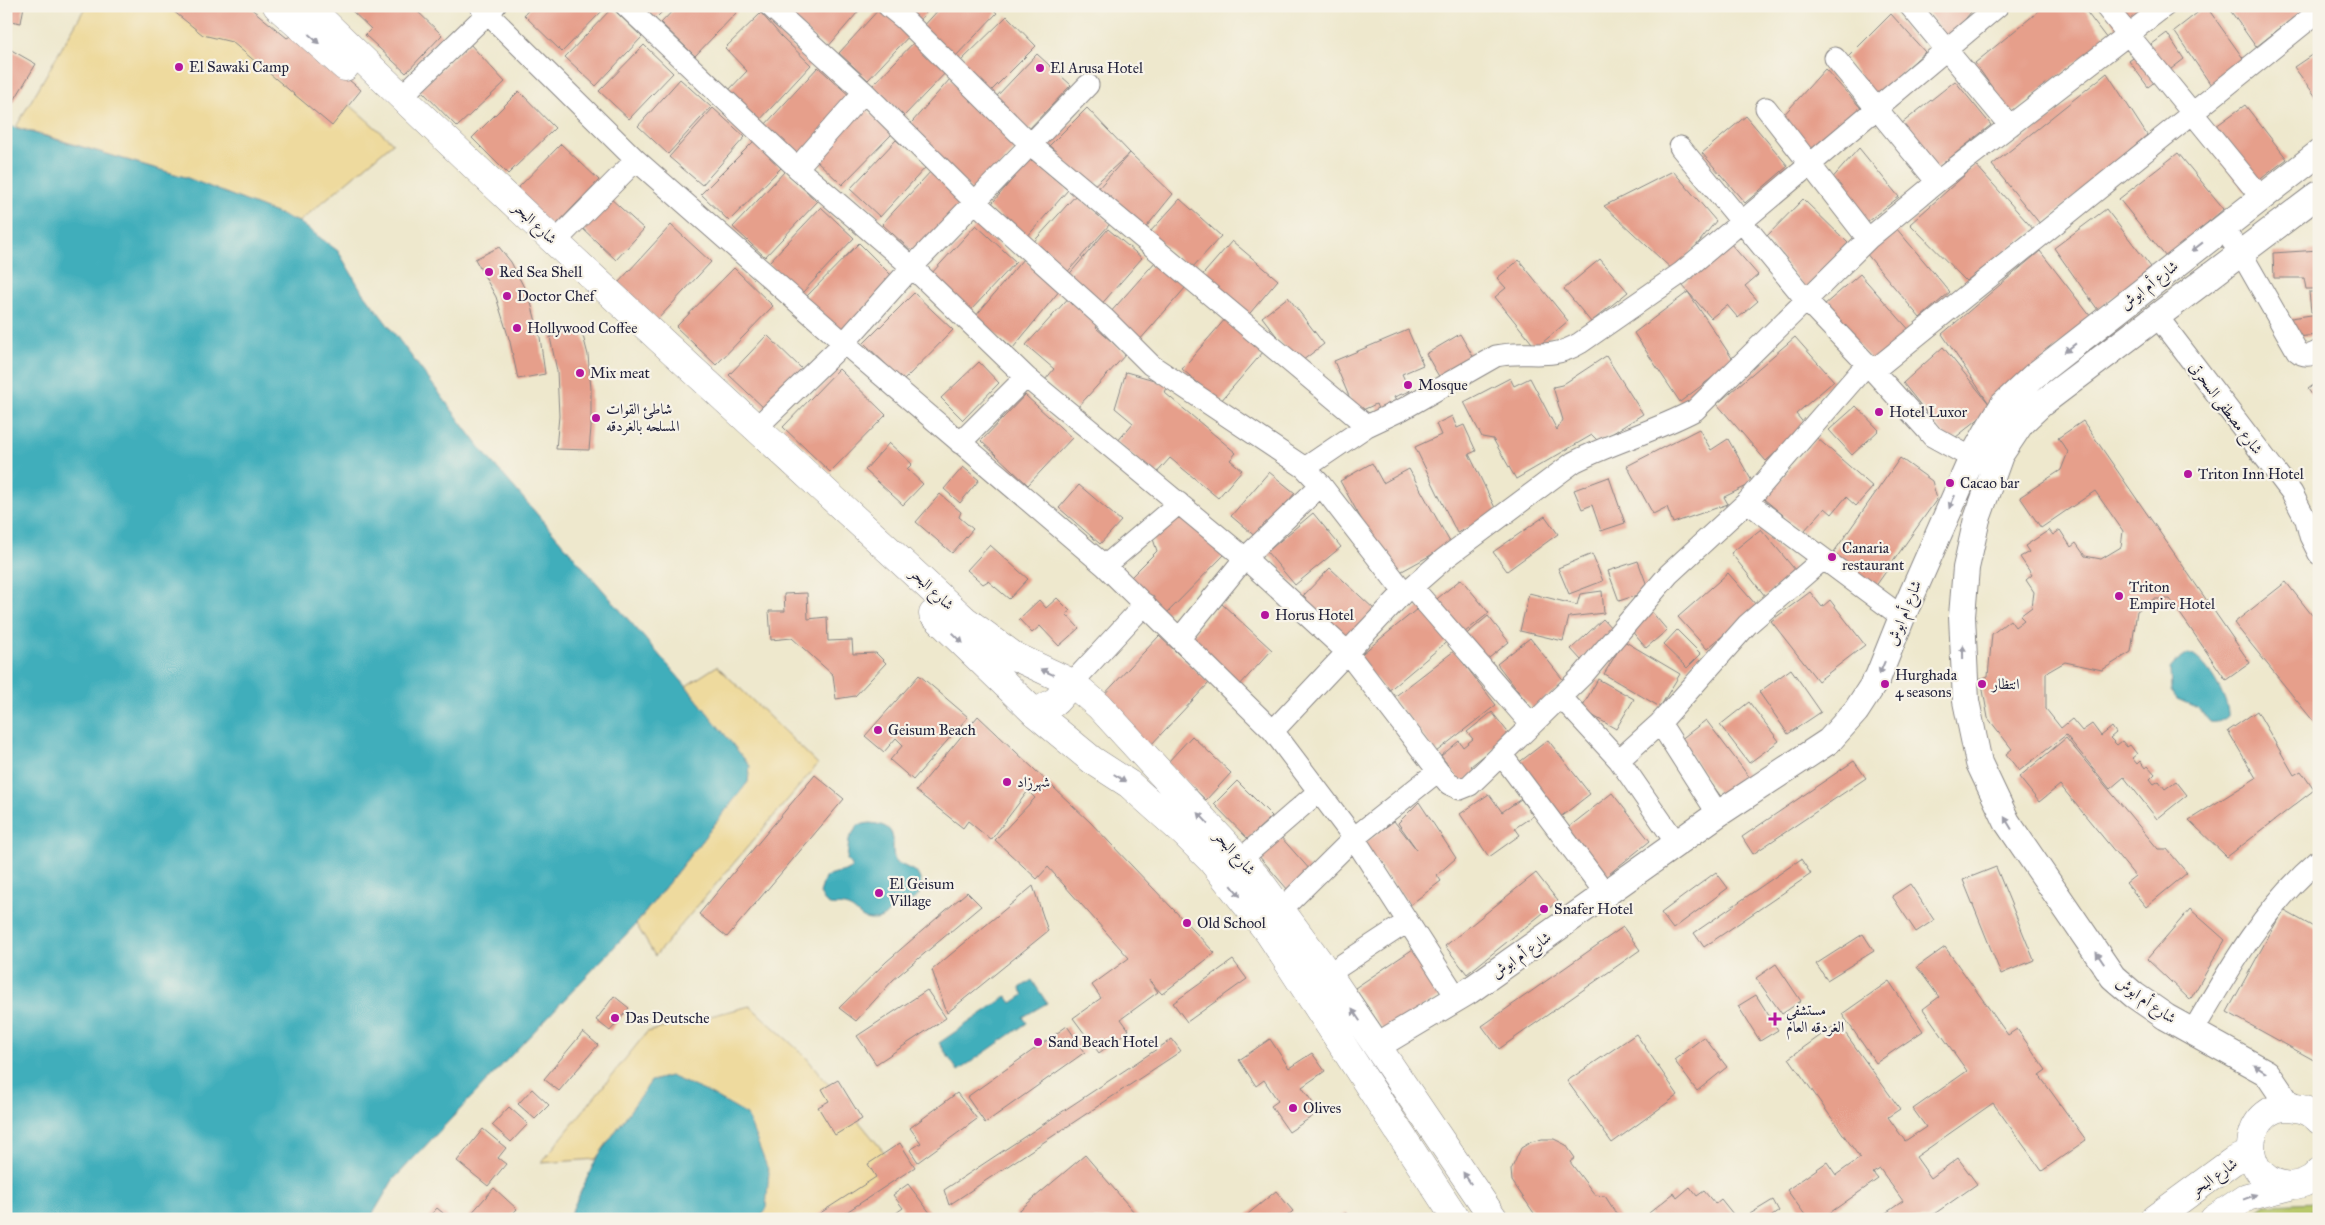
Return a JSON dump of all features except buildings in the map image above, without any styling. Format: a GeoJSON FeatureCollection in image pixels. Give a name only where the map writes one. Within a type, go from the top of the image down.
{"type":"FeatureCollection","features":[{"type":"Feature","properties":{"kind":"main road","name":"شارع البحر"},"geometry":{"type":"LineString","coordinates":[[277,6],[385,103],[596,303],[768,456],[894,575],[1035,713],[1092,760],[1129,784],[1185,834],[1234,888],[1269,933],[1456,1219]]}},
{"type":"Feature","properties":{"kind":"main road","name":"شارع البحر"},"geometry":{"type":"LineString","coordinates":[[308,6],[401,97],[555,242],[966,620],[1014,656],[1072,683],[1086,693],[1241,859],[1281,910],[1328,974],[1494,1219]]}},
{"type":"Feature","properties":{"kind":"main road"},"geometry":{"type":"LineString","coordinates":[[1035,713],[1056,701],[1072,683]]}},
{"type":"Feature","properties":{"kind":"main road"},"geometry":{"type":"LineString","coordinates":[[1092,760],[1102,741],[1119,727]]}},
{"type":"Feature","properties":{"kind":"main road"},"geometry":{"type":"LineString","coordinates":[[2290,1186],[2276,1183],[2264,1176],[2255,1166],[2250,1153],[2251,1139],[2255,1126],[2264,1116],[2276,1109],[2290,1106],[2303,1109],[2319,1120]]}},
{"type":"Feature","properties":{"kind":"main road","name":"شارع البحر"},"geometry":{"type":"LineString","coordinates":[[2154,1219],[2233,1162],[2250,1153]]}},
{"type":"Feature","properties":{"kind":"main road"},"geometry":{"type":"LineString","coordinates":[[2214,1219],[2247,1197],[2304,1183],[2318,1175]]}},
{"type":"Feature","properties":{"kind":"street"},"geometry":{"type":"LineString","coordinates":[[626,6],[797,168],[912,267],[1026,377],[1245,558],[1346,651],[1438,771],[1449,784],[1460,789],[1470,785],[1583,675],[1669,574],[1747,502],[1870,367],[2319,11]]}},
{"type":"Feature","properties":{"kind":"street"},"geometry":{"type":"LineString","coordinates":[[770,6],[864,92],[975,202],[1104,318],[1151,365],[1305,468],[1408,589],[1531,724]]}},
{"type":"Feature","properties":{"kind":"street"},"geometry":{"type":"LineString","coordinates":[[888,6],[1030,144],[1366,426]]}},
{"type":"Feature","properties":{"kind":"street"},"geometry":{"type":"LineString","coordinates":[[1910,6],[2010,126]]}},
{"type":"Feature","properties":{"kind":"street"},"geometry":{"type":"LineString","coordinates":[[1305,468],[1366,426],[1403,408],[1496,356],[1510,353],[1553,354],[1569,350],[1681,273],[1998,6]]}},
{"type":"Feature","properties":{"kind":"street"},"geometry":{"type":"LineString","coordinates":[[2105,6],[2261,197]]}},
{"type":"Feature","properties":{"kind":"street"},"geometry":{"type":"LineString","coordinates":[[1273,731],[1346,651],[1408,589],[1444,559],[1574,462],[1597,450],[1676,420],[1695,410],[1868,239],[1937,182],[2165,6]]}},
{"type":"Feature","properties":{"kind":"street"},"geometry":{"type":"LineString","coordinates":[[401,97],[488,9],[636,160],[844,343],[1105,566],[1273,731],[1354,838],[1457,998]]}},
{"type":"Feature","properties":{"kind":"street"},"geometry":{"type":"LineString","coordinates":[[1835,58],[1937,182]]}},
{"type":"Feature","properties":{"kind":"street"},"geometry":{"type":"LineString","coordinates":[[756,428],[844,343],[912,267],[1088,85]]}},
{"type":"Feature","properties":{"kind":"street"},"geometry":{"type":"LineString","coordinates":[[797,168],[864,92]]}},
{"type":"Feature","properties":{"kind":"street"},"geometry":{"type":"LineString","coordinates":[[1766,108],[1868,239]]}},
{"type":"Feature","properties":{"kind":"street"},"geometry":{"type":"LineString","coordinates":[[1680,147],[1807,300],[1932,436],[1972,458]]}},
{"type":"Feature","properties":{"kind":"street","name":"شارع أم ابوش"},"geometry":{"type":"LineString","coordinates":[[1377,1046],[1457,998],[1718,814],[1830,741],[1856,711],[1878,677],[1902,617],[1972,458],[2003,405],[2034,376],[2319,153]]}},
{"type":"Feature","properties":{"kind":"street"},"geometry":{"type":"LineString","coordinates":[[555,242],[636,160]]}},
{"type":"Feature","properties":{"kind":"street","name":"شارع أم ابوش"},"geometry":{"type":"LineString","coordinates":[[2290,1106],[2267,1073],[2166,1017],[2142,1001],[2113,977],[2006,822],[1979,763],[1966,701],[1962,616],[1966,568],[1977,519],[2000,455],[2022,422],[2041,404],[2319,194]]}},
{"type":"Feature","properties":{"kind":"street"},"geometry":{"type":"LineString","coordinates":[[2222,228],[2241,253],[2297,351],[2302,355],[2308,356],[2319,351]]}},
{"type":"Feature","properties":{"kind":"street","name":"شارع مصطفى السحرتى"},"geometry":{"type":"LineString","coordinates":[[2157,316],[2292,493],[2313,516],[2310,536],[2319,554]]}},
{"type":"Feature","properties":{"kind":"street"},"geometry":{"type":"LineString","coordinates":[[960,443],[1026,377]]}},
{"type":"Feature","properties":{"kind":"street"},"geometry":{"type":"LineString","coordinates":[[1180,638],[1245,558],[1321,485]]}},
{"type":"Feature","properties":{"kind":"street"},"geometry":{"type":"LineString","coordinates":[[1747,502],[1902,617]]}},
{"type":"Feature","properties":{"kind":"street"},"geometry":{"type":"LineString","coordinates":[[1105,566],[1179,503]]}},
{"type":"Feature","properties":{"kind":"street"},"geometry":{"type":"LineString","coordinates":[[1619,760],[1660,723],[1747,625],[1824,559]]}},
{"type":"Feature","properties":{"kind":"street"},"geometry":{"type":"LineString","coordinates":[[1072,683],[1145,604]]}},
{"type":"Feature","properties":{"kind":"street"},"geometry":{"type":"LineString","coordinates":[[1561,697],[1619,760],[1677,844]]}},
{"type":"Feature","properties":{"kind":"street"},"geometry":{"type":"LineString","coordinates":[[1660,723],[1718,814]]}},
{"type":"Feature","properties":{"kind":"street"},"geometry":{"type":"LineString","coordinates":[[1501,754],[1606,894]]}},
{"type":"Feature","properties":{"kind":"street"},"geometry":{"type":"LineString","coordinates":[[1281,910],[1354,838],[1438,771]]}},
{"type":"Feature","properties":{"kind":"street"},"geometry":{"type":"LineString","coordinates":[[1241,859],[1318,792]]}},
{"type":"Feature","properties":{"kind":"street"},"geometry":{"type":"LineString","coordinates":[[2193,1031],[2232,963],[2253,931],[2316,867]]}},
{"type":"Feature","properties":{"kind":"street"},"geometry":{"type":"LineString","coordinates":[[1328,974],[1408,922]]}},
{"type":"Feature","properties":{"kind":"green space"},"geometry":{"type":"Polygon","coordinates":[[[2319,1202],[2319,1219],[2244,1219],[2266,1204],[2319,1202]]]}},
{"type":"Feature","properties":{"kind":"sand","name":"El Sawaki Camp"},"geometry":{"type":"Polygon","coordinates":[[[86,6],[238,6],[393,143],[299,222],[185,177],[16,127],[86,6]]]}},
{"type":"Feature","properties":{"kind":"sand"},"geometry":{"type":"Polygon","coordinates":[[[717,666],[818,764],[655,956],[636,924],[748,782],[749,766],[686,686],[717,666]]]}},
{"type":"Feature","properties":{"kind":"sand"},"geometry":{"type":"Polygon","coordinates":[[[750,1006],[805,1056],[898,1169],[840,1219],[760,1219],[766,1209],[651,1082],[596,1159],[541,1163],[647,1032],[750,1006]]]}},
{"type":"Feature","properties":{"kind":"water"},"geometry":{"type":"Polygon","coordinates":[[[6,125],[185,177],[299,222],[338,251],[360,288],[485,454],[686,686],[750,766],[748,782],[636,924],[393,1180],[370,1219],[6,1219],[6,125]]]}},
{"type":"Feature","properties":{"kind":"water"},"geometry":{"type":"Polygon","coordinates":[[[2188,654],[2201,662],[2215,680],[2228,709],[2228,716],[2222,720],[2210,722],[2198,708],[2177,699],[2171,691],[2170,669],[2188,654]]]}},
{"type":"Feature","properties":{"kind":"water"},"geometry":{"type":"Polygon","coordinates":[[[870,823],[888,828],[893,838],[896,862],[916,872],[921,884],[920,892],[915,899],[899,903],[885,916],[876,920],[867,920],[848,907],[828,904],[820,893],[825,877],[851,869],[852,865],[847,860],[849,839],[858,825],[870,823]]]}},
{"type":"Feature","properties":{"kind":"water"},"geometry":{"type":"Polygon","coordinates":[[[1032,980],[1047,1003],[1023,1017],[1027,1023],[958,1071],[939,1043],[1007,996],[1012,1003],[1024,995],[1020,988],[1032,980]]]}},
{"type":"Feature","properties":{"kind":"water"},"geometry":{"type":"Polygon","coordinates":[[[670,1076],[707,1092],[747,1115],[769,1172],[766,1209],[760,1219],[568,1219],[596,1159],[651,1081],[670,1076]]]}},
{"type":"Feature","properties":{"kind":"place","name":"El Sawaki Camp"},"geometry":{"type":"Point","coordinates":[179,67]}},
{"type":"Feature","properties":{"kind":"place","name":"El Arusa Hotel"},"geometry":{"type":"Point","coordinates":[1040,68]}},
{"type":"Feature","properties":{"kind":"place","name":"Red Sea Shell"},"geometry":{"type":"Point","coordinates":[489,272]}},
{"type":"Feature","properties":{"kind":"place","name":"Doctor Chef"},"geometry":{"type":"Point","coordinates":[507,296]}},
{"type":"Feature","properties":{"kind":"place","name":"Hollywood Coffee"},"geometry":{"type":"Point","coordinates":[517,328]}},
{"type":"Feature","properties":{"kind":"place","name":"Mix meat"},"geometry":{"type":"Point","coordinates":[580,373]}},
{"type":"Feature","properties":{"kind":"place","name":"Mosque"},"geometry":{"type":"Point","coordinates":[1408,385]}},
{"type":"Feature","properties":{"kind":"place","name":"Hotel Luxor"},"geometry":{"type":"Point","coordinates":[1879,412]}},
{"type":"Feature","properties":{"kind":"place","name":"شاطئ القوات المسلحه بالغردقه"},"geometry":{"type":"Point","coordinates":[596,418]}},
{"type":"Feature","properties":{"kind":"place","name":"Triton Inn Hotel"},"geometry":{"type":"Point","coordinates":[2188,474]}},
{"type":"Feature","properties":{"kind":"place","name":"Cacao bar"},"geometry":{"type":"Point","coordinates":[1950,483]}},
{"type":"Feature","properties":{"kind":"place","name":"Canaria restaurant"},"geometry":{"type":"Point","coordinates":[1832,557]}},
{"type":"Feature","properties":{"kind":"place","name":"Triton Empire Hotel"},"geometry":{"type":"Point","coordinates":[2119,596]}},
{"type":"Feature","properties":{"kind":"place","name":"Horus Hotel"},"geometry":{"type":"Point","coordinates":[1265,615]}},
{"type":"Feature","properties":{"kind":"place","name":"Hurghada 4 seasons"},"geometry":{"type":"Point","coordinates":[1885,684]}},
{"type":"Feature","properties":{"kind":"place","name":"انتظار"},"geometry":{"type":"Point","coordinates":[1982,684]}},
{"type":"Feature","properties":{"kind":"place","name":"Geisum Beach"},"geometry":{"type":"Point","coordinates":[878,730]}},
{"type":"Feature","properties":{"kind":"place","name":"شهرزاد"},"geometry":{"type":"Point","coordinates":[1007,782]}},
{"type":"Feature","properties":{"kind":"place","name":"El Geisum Village"},"geometry":{"type":"Point","coordinates":[879,893]}},
{"type":"Feature","properties":{"kind":"place","name":"Snafer Hotel"},"geometry":{"type":"Point","coordinates":[1544,909]}},
{"type":"Feature","properties":{"kind":"place","name":"Old School"},"geometry":{"type":"Point","coordinates":[1187,923]}},
{"type":"Feature","properties":{"kind":"place","name":"Das Deutsche"},"geometry":{"type":"Point","coordinates":[615,1018]}},
{"type":"Feature","properties":{"kind":"place","name":"مستشفي الغردقه العام"},"geometry":{"type":"Point","coordinates":[1775,1019]}},
{"type":"Feature","properties":{"kind":"place","name":"Sand Beach Hotel"},"geometry":{"type":"Point","coordinates":[1038,1042]}},
{"type":"Feature","properties":{"kind":"place","name":"Olives"},"geometry":{"type":"Point","coordinates":[1293,1108]}}]}
